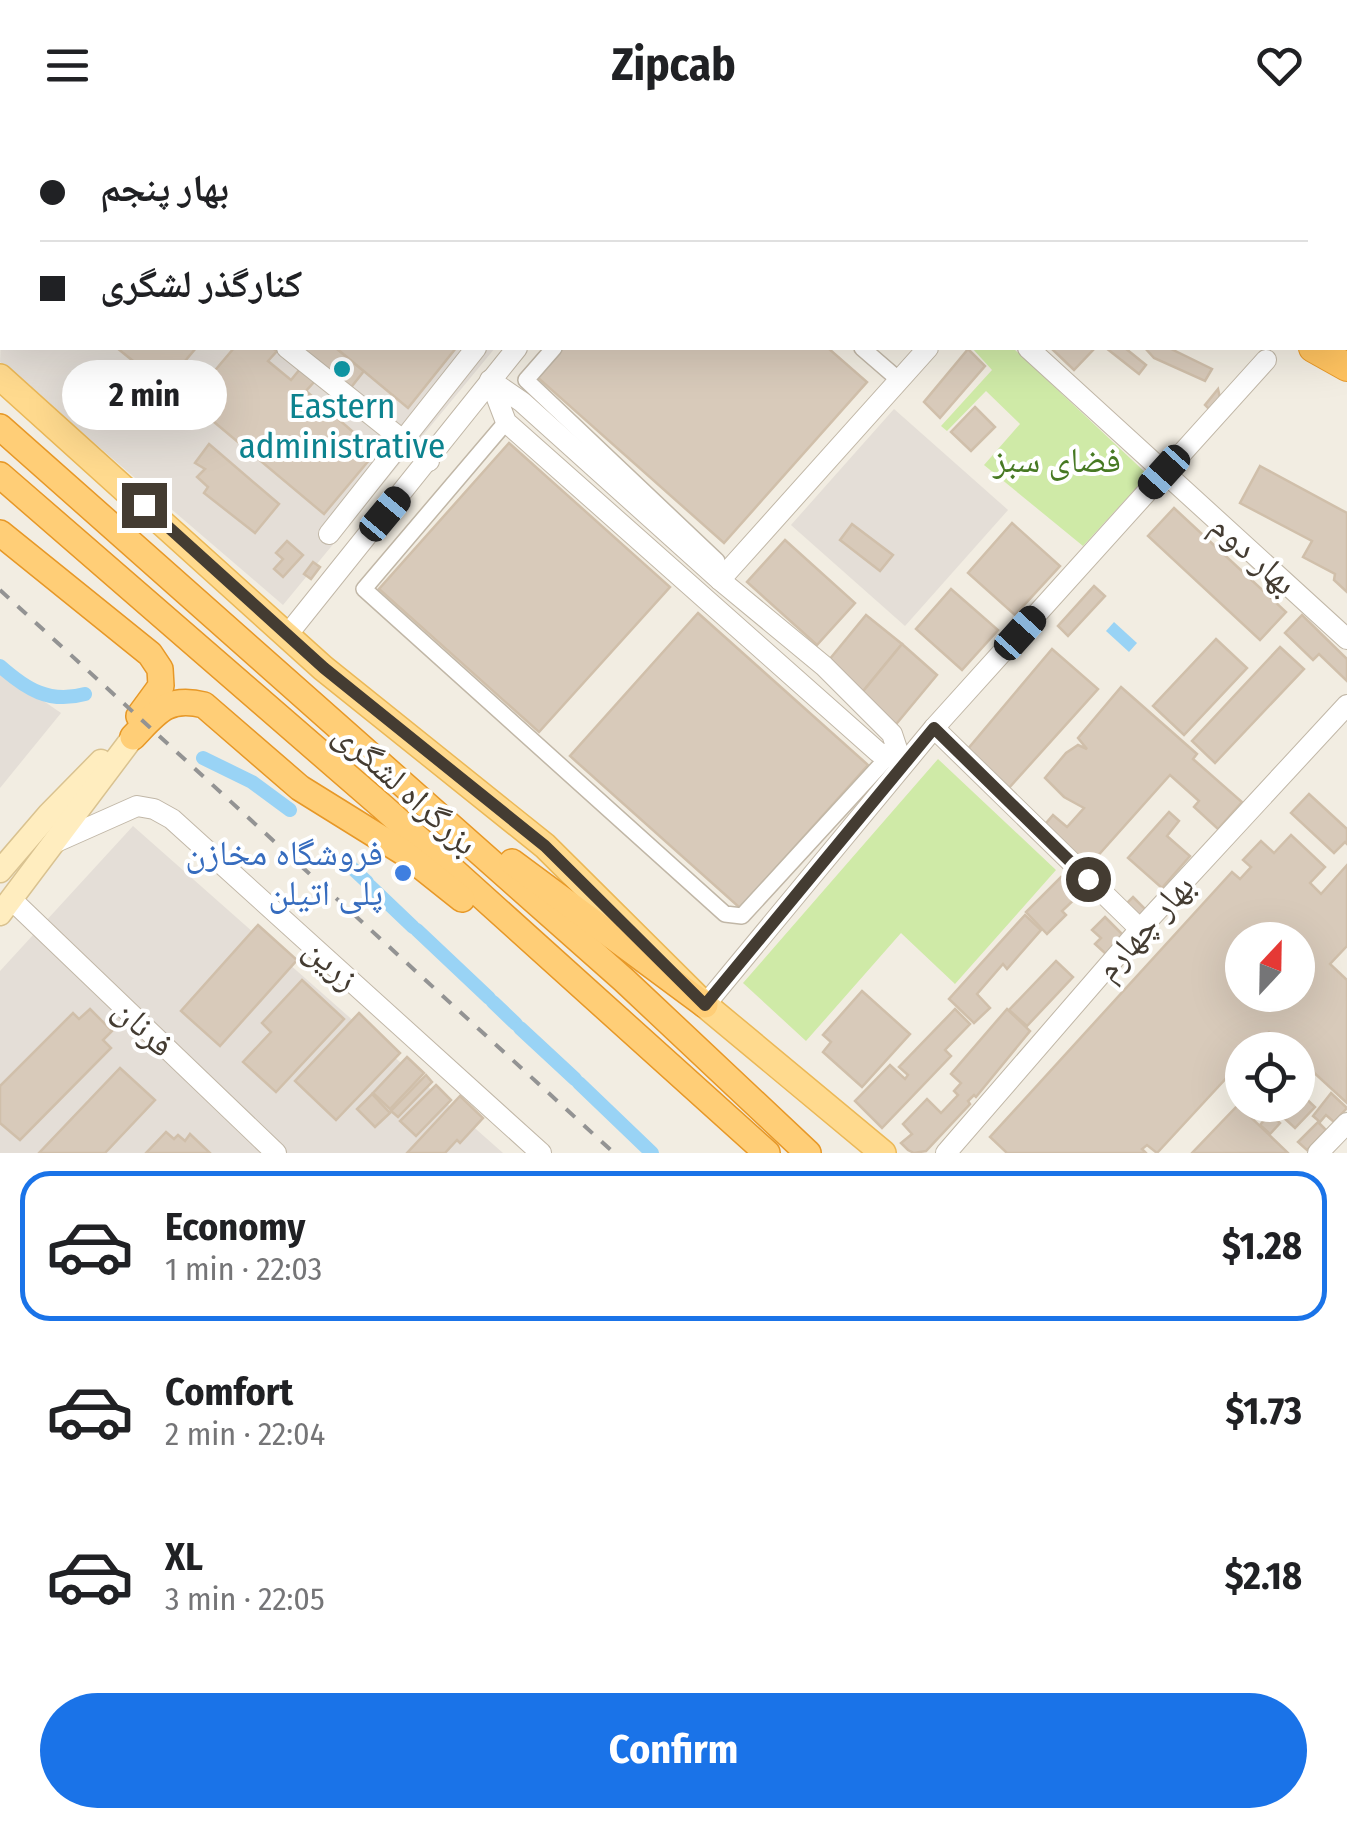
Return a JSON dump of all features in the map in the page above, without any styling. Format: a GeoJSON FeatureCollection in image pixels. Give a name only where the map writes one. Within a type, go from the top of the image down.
{"type":"FeatureCollection","features":[{"type":"Feature","properties":{"kind":"highway"},"geometry":{"type":"LineString","coordinates":[[1317,350],[1347,367]]}},
{"type":"Feature","properties":{"kind":"highway","name":"بزرگراه لشگری"},"geometry":{"type":"LineString","coordinates":[[0,427],[624,980],[808,1153]]}},
{"type":"Feature","properties":{"kind":"highway","name":"بزرگراه لشگری"},"geometry":{"type":"LineString","coordinates":[[0,476],[384,808],[768,1153]]}},
{"type":"Feature","properties":{"kind":"highway"},"geometry":{"type":"LineString","coordinates":[[0,533],[138,644],[160,669],[161,686],[129,734]]}},
{"type":"Feature","properties":{"kind":"highway"},"geometry":{"type":"LineString","coordinates":[[129,734],[162,707],[186,700],[204,705],[300,788],[404,852],[506,934],[552,962]]}},
{"type":"Feature","properties":{"kind":"highway"},"geometry":{"type":"LineString","coordinates":[[424,803],[514,863],[705,1005]]}},
{"type":"Feature","properties":{"kind":"main road"},"geometry":{"type":"LineString","coordinates":[[0,377],[324,668],[545,846],[705,1005],[883,1153]]}},
{"type":"Feature","properties":{"kind":"main road"},"geometry":{"type":"LineString","coordinates":[[13,899],[129,734]]}},
{"type":"Feature","properties":{"kind":"main road"},"geometry":{"type":"LineString","coordinates":[[13,899],[4,867],[129,734]]}},
{"type":"Feature","properties":{"kind":"street"},"geometry":{"type":"LineString","coordinates":[[289,350],[430,460]]}},
{"type":"Feature","properties":{"kind":"street"},"geometry":{"type":"LineString","coordinates":[[329,534],[474,350]]}},
{"type":"Feature","properties":{"kind":"street"},"geometry":{"type":"LineString","coordinates":[[288,634],[515,350]]}},
{"type":"Feature","properties":{"kind":"street"},"geometry":{"type":"LineString","coordinates":[[552,350],[526,380],[717,562],[720,580]]}},
{"type":"Feature","properties":{"kind":"street"},"geometry":{"type":"LineString","coordinates":[[864,350],[898,380]]}},
{"type":"Feature","properties":{"kind":"street"},"geometry":{"type":"LineString","coordinates":[[720,580],[926,350]]}},
{"type":"Feature","properties":{"kind":"street","name":"بهار دوم"},"geometry":{"type":"LineString","coordinates":[[1030,350],[1347,639]]}},
{"type":"Feature","properties":{"kind":"street"},"geometry":{"type":"LineString","coordinates":[[705,1005],[934,728],[1266,360]]}},
{"type":"Feature","properties":{"kind":"street"},"geometry":{"type":"LineString","coordinates":[[490,380],[506,422],[888,757]]}},
{"type":"Feature","properties":{"kind":"street"},"geometry":{"type":"LineString","coordinates":[[490,380],[522,402],[720,580],[824,666],[892,734],[897,749],[742,916],[724,914],[364,589],[506,422]]}},
{"type":"Feature","properties":{"kind":"street","name":"بهار چهارم"},"geometry":{"type":"LineString","coordinates":[[946,1153],[1140,930],[1347,705]]}},
{"type":"Feature","properties":{"kind":"street"},"geometry":{"type":"LineString","coordinates":[[934,728],[1140,930]]}},
{"type":"Feature","properties":{"kind":"street","name":"زرین"},"geometry":{"type":"LineString","coordinates":[[56,842],[137,806],[154,809],[172,819],[541,1153]]}},
{"type":"Feature","properties":{"kind":"street","name":"فرنان"},"geometry":{"type":"LineString","coordinates":[[13,899],[276,1153]]}},
{"type":"Feature","properties":{"kind":"street"},"geometry":{"type":"LineString","coordinates":[[1318,1153],[1347,1123]]}},
{"type":"Feature","properties":{"kind":"shaded area"},"geometry":{"type":"Polygon","coordinates":[[[1,350],[493,350],[283,605],[0,362],[1,350]]]}},
{"type":"Feature","properties":{"kind":"shaded area"},"geometry":{"type":"Polygon","coordinates":[[[894,409],[1008,510],[905,626],[791,525],[894,409]]]}},
{"type":"Feature","properties":{"kind":"shaded area"},"geometry":{"type":"Polygon","coordinates":[[[0,671],[61,713],[0,788],[0,671]]]}},
{"type":"Feature","properties":{"kind":"shaded area"},"geometry":{"type":"Polygon","coordinates":[[[133,826],[503,1153],[0,1153],[0,971],[133,826]]]}},
{"type":"Feature","properties":{"kind":"green space","name":"فضای سبز"},"geometry":{"type":"Polygon","coordinates":[[[974,350],[1015,350],[1148,475],[1083,546],[984,465],[1020,424],[986,391],[947,431],[941,426],[992,370],[974,350]]]}},
{"type":"Feature","properties":{"kind":"green space"},"geometry":{"type":"Polygon","coordinates":[[[938,759],[1056,870],[955,984],[901,933],[806,1041],[743,983],[938,759]]]}},
{"type":"Feature","properties":{"kind":"water"},"geometry":{"type":"Polygon","coordinates":[[[1114,622],[1137,643],[1129,652],[1106,631],[1114,622]]]}},
{"type":"Feature","properties":{"kind":"building"},"geometry":{"type":"Polygon","coordinates":[[[119,350],[194,350],[164,386],[119,350]]]}},
{"type":"Feature","properties":{"kind":"building"},"geometry":{"type":"Polygon","coordinates":[[[232,350],[275,350],[268,361],[291,380],[300,369],[315,381],[306,391],[376,452],[324,514],[189,401],[232,350]]]}},
{"type":"Feature","properties":{"kind":"building","name":"Eastern administrative"},"geometry":{"type":"Polygon","coordinates":[[[301,350],[338,350],[364,371],[349,390],[301,350]]]}},
{"type":"Feature","properties":{"kind":"building"},"geometry":{"type":"Polygon","coordinates":[[[338,350],[454,350],[408,408],[338,350]]]}},
{"type":"Feature","properties":{"kind":"building"},"geometry":{"type":"Polygon","coordinates":[[[560,350],[830,350],[867,382],[724,543],[536,376],[560,350]]]}},
{"type":"Feature","properties":{"kind":"building"},"geometry":{"type":"Polygon","coordinates":[[[967,350],[985,366],[940,418],[924,402],[967,350]]]}},
{"type":"Feature","properties":{"kind":"building"},"geometry":{"type":"Polygon","coordinates":[[[1053,350],[1093,350],[1074,370],[1053,350]]]}},
{"type":"Feature","properties":{"kind":"building"},"geometry":{"type":"Polygon","coordinates":[[[1109,350],[1127,350],[1146,365],[1139,374],[1109,350]]]}},
{"type":"Feature","properties":{"kind":"building"},"geometry":{"type":"Polygon","coordinates":[[[1147,350],[1173,350],[1212,369],[1205,381],[1154,358],[1147,350]]]}},
{"type":"Feature","properties":{"kind":"building"},"geometry":{"type":"Polygon","coordinates":[[[1218,389],[1220,398],[1210,410],[1205,405],[1218,389]]]}},
{"type":"Feature","properties":{"kind":"building"},"geometry":{"type":"Polygon","coordinates":[[[975,407],[995,427],[971,451],[951,432],[975,407]]]}},
{"type":"Feature","properties":{"kind":"building"},"geometry":{"type":"Polygon","coordinates":[[[509,443],[670,587],[539,732],[379,589],[509,443]]]}},
{"type":"Feature","properties":{"kind":"building"},"geometry":{"type":"Polygon","coordinates":[[[209,444],[279,504],[255,533],[204,493],[208,487],[197,477],[205,469],[195,463],[209,444]]]}},
{"type":"Feature","properties":{"kind":"building"},"geometry":{"type":"Polygon","coordinates":[[[1260,466],[1347,513],[1347,592],[1334,580],[1335,574],[1303,557],[1312,541],[1240,503],[1260,466]]]}},
{"type":"Feature","properties":{"kind":"building"},"geometry":{"type":"Polygon","coordinates":[[[1174,508],[1286,612],[1260,640],[1148,536],[1174,508]]]}},
{"type":"Feature","properties":{"kind":"building"},"geometry":{"type":"Polygon","coordinates":[[[1012,523],[1060,566],[1015,615],[968,573],[1012,523]]]}},
{"type":"Feature","properties":{"kind":"building"},"geometry":{"type":"Polygon","coordinates":[[[852,524],[893,555],[880,571],[840,540],[852,524]]]}},
{"type":"Feature","properties":{"kind":"building"},"geometry":{"type":"Polygon","coordinates":[[[785,540],[855,603],[817,645],[747,582],[785,540]]]}},
{"type":"Feature","properties":{"kind":"building"},"geometry":{"type":"Polygon","coordinates":[[[287,541],[303,555],[283,577],[274,569],[283,559],[276,553],[287,541]]]}},
{"type":"Feature","properties":{"kind":"building"},"geometry":{"type":"Polygon","coordinates":[[[313,562],[320,567],[311,579],[304,574],[313,562]]]}},
{"type":"Feature","properties":{"kind":"building"},"geometry":{"type":"Polygon","coordinates":[[[1094,586],[1105,596],[1068,636],[1058,626],[1094,586]]]}},
{"type":"Feature","properties":{"kind":"building"},"geometry":{"type":"Polygon","coordinates":[[[951,589],[998,630],[962,670],[916,629],[951,589]]]}},
{"type":"Feature","properties":{"kind":"building"},"geometry":{"type":"Polygon","coordinates":[[[698,613],[868,765],[740,908],[570,756],[698,613]]]}},
{"type":"Feature","properties":{"kind":"building"},"geometry":{"type":"Polygon","coordinates":[[[866,615],[902,644],[860,695],[824,666],[866,615]]]}},
{"type":"Feature","properties":{"kind":"building"},"geometry":{"type":"Polygon","coordinates":[[[1302,615],[1347,659],[1347,681],[1319,654],[1313,660],[1285,633],[1302,615]]]}},
{"type":"Feature","properties":{"kind":"building"},"geometry":{"type":"Polygon","coordinates":[[[1216,639],[1247,668],[1184,735],[1153,706],[1216,639]]]}},
{"type":"Feature","properties":{"kind":"building"},"geometry":{"type":"Polygon","coordinates":[[[902,644],[937,675],[893,728],[860,695],[902,644]]]}},
{"type":"Feature","properties":{"kind":"building"},"geometry":{"type":"Polygon","coordinates":[[[1280,647],[1304,669],[1215,763],[1192,741],[1280,647]]]}},
{"type":"Feature","properties":{"kind":"building"},"geometry":{"type":"Polygon","coordinates":[[[1052,649],[1098,689],[1008,789],[967,750],[1052,649]]]}},
{"type":"Feature","properties":{"kind":"building"},"geometry":{"type":"Polygon","coordinates":[[[1121,687],[1197,754],[1193,759],[1242,802],[1218,829],[1194,807],[1199,801],[1170,775],[1086,869],[1041,829],[1053,815],[1067,827],[1084,808],[1064,797],[1045,778],[1066,753],[1078,745],[1087,749],[1078,738],[1121,687]]]}},
{"type":"Feature","properties":{"kind":"building"},"geometry":{"type":"Polygon","coordinates":[[[1309,794],[1347,829],[1347,844],[1334,853],[1291,813],[1309,794]]]}},
{"type":"Feature","properties":{"kind":"building"},"geometry":{"type":"Polygon","coordinates":[[[1169,812],[1179,821],[1167,836],[1190,856],[1162,888],[1128,858],[1169,812]]]}},
{"type":"Feature","properties":{"kind":"building"},"geometry":{"type":"Polygon","coordinates":[[[1291,835],[1325,867],[1310,883],[1321,894],[1347,865],[1347,946],[1330,964],[1347,980],[1347,1103],[1315,1074],[1315,1032],[1225,1032],[1225,1079],[1157,1153],[1147,1145],[1142,1149],[1146,1153],[1007,1153],[990,1137],[1232,872],[1240,879],[1251,867],[1243,860],[1261,841],[1274,853],[1291,835]]]}},
{"type":"Feature","properties":{"kind":"building"},"geometry":{"type":"Polygon","coordinates":[[[1061,877],[1079,895],[1047,934],[1026,912],[1061,877]]]}},
{"type":"Feature","properties":{"kind":"building"},"geometry":{"type":"Polygon","coordinates":[[[1133,897],[1146,910],[1138,918],[1125,905],[1133,897]]]}},
{"type":"Feature","properties":{"kind":"building"},"geometry":{"type":"Polygon","coordinates":[[[1025,915],[1041,930],[1007,969],[1003,964],[977,994],[990,1008],[974,1023],[949,999],[1025,915]]]}},
{"type":"Feature","properties":{"kind":"building"},"geometry":{"type":"Polygon","coordinates":[[[1105,917],[1124,936],[1106,954],[1095,944],[1101,938],[1092,930],[1105,917]]]}},
{"type":"Feature","properties":{"kind":"building"},"geometry":{"type":"Polygon","coordinates":[[[258,925],[297,960],[220,1046],[181,1011],[258,925]]]}},
{"type":"Feature","properties":{"kind":"building"},"geometry":{"type":"Polygon","coordinates":[[[1056,961],[1073,977],[1027,1026],[1009,1010],[1056,961]]]}},
{"type":"Feature","properties":{"kind":"building"},"geometry":{"type":"Polygon","coordinates":[[[302,980],[344,1019],[276,1092],[243,1062],[271,1032],[262,1023],[302,980]]]}},
{"type":"Feature","properties":{"kind":"building"},"geometry":{"type":"Polygon","coordinates":[[[862,991],[910,1034],[862,1087],[823,1052],[831,1042],[823,1035],[862,991]]]}},
{"type":"Feature","properties":{"kind":"building"},"geometry":{"type":"Polygon","coordinates":[[[90,1009],[112,1031],[103,1040],[111,1048],[20,1140],[0,1123],[0,1086],[73,1013],[79,1019],[90,1009]]]}},
{"type":"Feature","properties":{"kind":"building"},"geometry":{"type":"Polygon","coordinates":[[[955,1009],[970,1024],[945,1050],[951,1056],[882,1128],[855,1101],[890,1065],[905,1079],[908,1075],[899,1067],[955,1009]]]}},
{"type":"Feature","properties":{"kind":"building"},"geometry":{"type":"Polygon","coordinates":[[[1007,1009],[1030,1031],[926,1151],[908,1150],[901,1143],[912,1134],[903,1124],[927,1099],[941,1113],[958,1095],[954,1091],[961,1083],[951,1074],[1007,1009]]]}},
{"type":"Feature","properties":{"kind":"building"},"geometry":{"type":"Polygon","coordinates":[[[359,1013],[400,1053],[336,1120],[295,1081],[359,1013]]]}},
{"type":"Feature","properties":{"kind":"building"},"geometry":{"type":"Polygon","coordinates":[[[407,1057],[424,1073],[390,1109],[373,1093],[407,1057]]]}},
{"type":"Feature","properties":{"kind":"building"},"geometry":{"type":"Polygon","coordinates":[[[120,1068],[155,1100],[105,1153],[39,1153],[120,1068]]]}},
{"type":"Feature","properties":{"kind":"building"},"geometry":{"type":"Polygon","coordinates":[[[426,1075],[432,1082],[398,1117],[391,1111],[426,1075]]]}},
{"type":"Feature","properties":{"kind":"building"},"geometry":{"type":"Polygon","coordinates":[[[436,1085],[451,1100],[416,1136],[400,1121],[436,1085]]]}},
{"type":"Feature","properties":{"kind":"building"},"geometry":{"type":"Polygon","coordinates":[[[1331,1093],[1347,1108],[1334,1122],[1326,1115],[1320,1122],[1315,1113],[1331,1093]]]}},
{"type":"Feature","properties":{"kind":"building"},"geometry":{"type":"Polygon","coordinates":[[[372,1094],[390,1113],[375,1127],[357,1109],[372,1094]]]}},
{"type":"Feature","properties":{"kind":"building"},"geometry":{"type":"Polygon","coordinates":[[[460,1096],[483,1118],[460,1143],[457,1140],[445,1153],[407,1153],[460,1096]]]}},
{"type":"Feature","properties":{"kind":"building"},"geometry":{"type":"Polygon","coordinates":[[[1225,1119],[1225,1122],[1256,1122],[1288,1153],[1192,1153],[1225,1119]]]}},
{"type":"Feature","properties":{"kind":"building"},"geometry":{"type":"Polygon","coordinates":[[[1263,1122],[1280,1123],[1270,1134],[1260,1125],[1263,1122]]]}},
{"type":"Feature","properties":{"kind":"building"},"geometry":{"type":"Polygon","coordinates":[[[1318,1122],[1326,1130],[1307,1150],[1298,1142],[1318,1122]]]}},
{"type":"Feature","properties":{"kind":"building"},"geometry":{"type":"Polygon","coordinates":[[[166,1132],[185,1141],[190,1134],[210,1153],[146,1153],[166,1132]]]}},
{"type":"Feature","properties":{"kind":"waterway"},"geometry":{"type":"LineString","coordinates":[[0,666],[49,696],[85,694]]}},
{"type":"Feature","properties":{"kind":"waterway"},"geometry":{"type":"LineString","coordinates":[[203,758],[252,782],[290,810]]}},
{"type":"Feature","properties":{"kind":"waterway"},"geometry":{"type":"LineString","coordinates":[[351,867],[367,882]]}},
{"type":"Feature","properties":{"kind":"waterway"},"geometry":{"type":"LineString","coordinates":[[370,886],[413,927]]}},
{"type":"Feature","properties":{"kind":"waterway"},"geometry":{"type":"LineString","coordinates":[[417,930],[489,998]]}},
{"type":"Feature","properties":{"kind":"waterway"},"geometry":{"type":"LineString","coordinates":[[493,1002],[516,1024]]}},
{"type":"Feature","properties":{"kind":"waterway"},"geometry":{"type":"LineString","coordinates":[[520,1028],[575,1079]]}},
{"type":"Feature","properties":{"kind":"waterway"},"geometry":{"type":"LineString","coordinates":[[579,1083],[652,1153]]}},
{"type":"Feature","properties":{"kind":"railway"},"geometry":{"type":"LineString","coordinates":[[0,590],[614,1153]]}},
{"type":"Feature","properties":{"kind":"place","name":"Eastern administrative"},"geometry":{"type":"Point","coordinates":[342,369]}},
{"type":"Feature","properties":{"kind":"place","name":"فروشگاه مخازن پلی اتیلن"},"geometry":{"type":"Point","coordinates":[403,873]}},
{"type":"Feature","properties":{"kind":"route"},"geometry":{"type":"LineString","coordinates":[[144,505],[324,668],[545,846],[705,1005],[934,728],[1088,879]]}}]}
